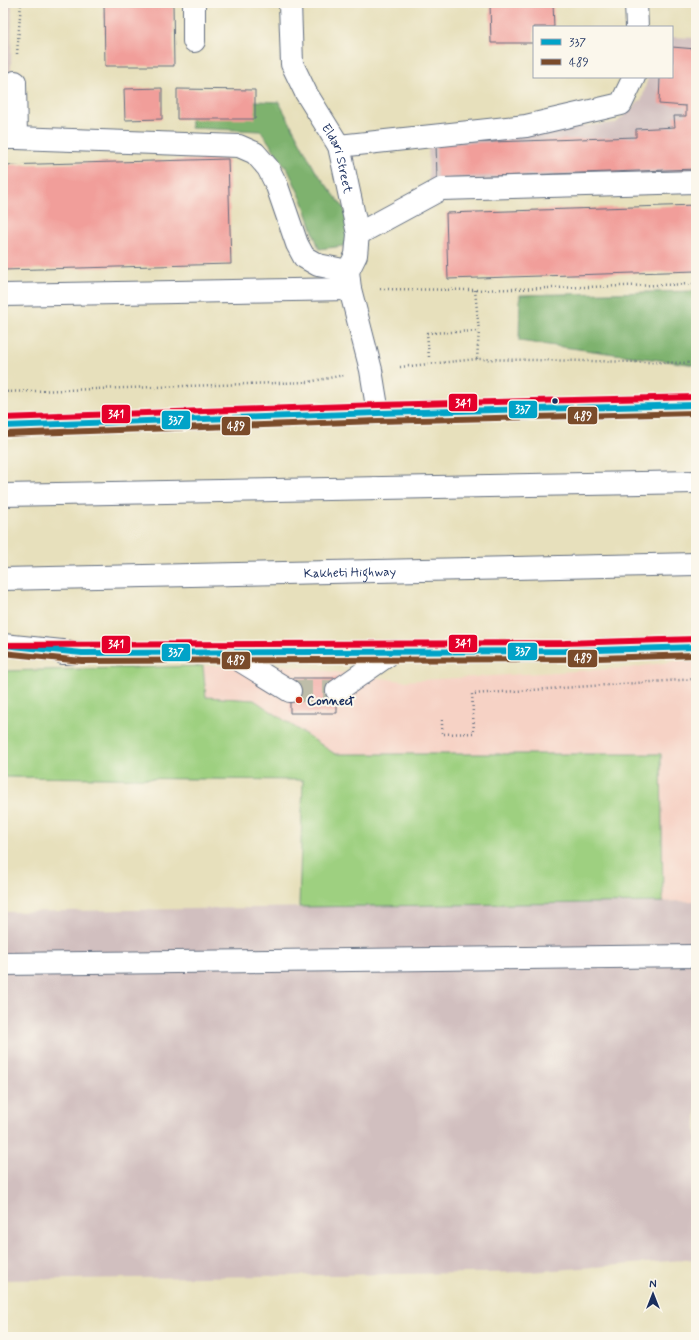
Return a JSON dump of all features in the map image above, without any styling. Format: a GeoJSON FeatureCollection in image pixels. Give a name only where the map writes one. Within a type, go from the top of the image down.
{"type":"FeatureCollection","features":[{"type":"Feature","properties":{"kind":"main road"},"geometry":{"type":"LineString","coordinates":[[194,3],[194,41]]}},
{"type":"Feature","properties":{"kind":"main road","name":"Eldari Street"},"geometry":{"type":"LineString","coordinates":[[290,3],[292,64],[306,93],[339,146],[358,234],[356,255],[349,280]]}},
{"type":"Feature","properties":{"kind":"main road"},"geometry":{"type":"LineString","coordinates":[[636,3],[637,26]]}},
{"type":"Feature","properties":{"kind":"main road"},"geometry":{"type":"LineString","coordinates":[[339,146],[526,126],[607,108],[621,104],[634,78]]}},
{"type":"Feature","properties":{"kind":"main road"},"geometry":{"type":"LineString","coordinates":[[15,82],[9,138],[239,146],[255,153],[268,168],[277,186],[297,244],[304,257],[318,266],[349,280]]}},
{"type":"Feature","properties":{"kind":"main road"},"geometry":{"type":"LineString","coordinates":[[358,234],[441,189],[696,182]]}},
{"type":"Feature","properties":{"kind":"main road"},"geometry":{"type":"LineString","coordinates":[[3,295],[349,280]]}},
{"type":"Feature","properties":{"kind":"main road"},"geometry":{"type":"LineString","coordinates":[[349,280],[371,370],[378,413]]}},
{"type":"Feature","properties":{"kind":"main road"},"geometry":{"type":"LineString","coordinates":[[3,426],[378,413],[696,406]]}},
{"type":"Feature","properties":{"kind":"main road"},"geometry":{"type":"LineString","coordinates":[[3,494],[696,482]]}},
{"type":"Feature","properties":{"kind":"main road","name":"Kakheti Highway"},"geometry":{"type":"LineString","coordinates":[[3,579],[696,564]]}},
{"type":"Feature","properties":{"kind":"main road"},"geometry":{"type":"LineString","coordinates":[[3,645],[82,653]]}},
{"type":"Feature","properties":{"kind":"main road"},"geometry":{"type":"LineString","coordinates":[[3,653],[565,651],[696,647]]}},
{"type":"Feature","properties":{"kind":"main road"},"geometry":{"type":"LineString","coordinates":[[338,691],[394,651]]}},
{"type":"Feature","properties":{"kind":"main road"},"geometry":{"type":"LineString","coordinates":[[228,652],[290,691]]}},
{"type":"Feature","properties":{"kind":"main road"},"geometry":{"type":"LineString","coordinates":[[3,964],[696,956]]}},
{"type":"Feature","properties":{"kind":"path"},"geometry":{"type":"LineString","coordinates":[[15,82],[21,3]]}},
{"type":"Feature","properties":{"kind":"path"},"geometry":{"type":"LineString","coordinates":[[349,280],[475,290],[696,284]]}},
{"type":"Feature","properties":{"kind":"path"},"geometry":{"type":"LineString","coordinates":[[475,290],[479,331],[477,359]]}},
{"type":"Feature","properties":{"kind":"path"},"geometry":{"type":"LineString","coordinates":[[429,357],[427,333],[479,331]]}},
{"type":"Feature","properties":{"kind":"path"},"geometry":{"type":"LineString","coordinates":[[442,720],[442,734],[474,732],[472,694],[696,679]]}},
{"type":"Feature","properties":{"kind":"shaded area"},"geometry":{"type":"Polygon","coordinates":[[[3,3],[12,3],[10,130],[3,130],[3,3]]]}},
{"type":"Feature","properties":{"kind":"shaded area"},"geometry":{"type":"Polygon","coordinates":[[[673,37],[696,38],[696,176],[429,184],[428,140],[616,123],[642,99],[648,78],[673,78],[673,37]]]}},
{"type":"Feature","properties":{"kind":"shaded area"},"geometry":{"type":"Polygon","coordinates":[[[696,658],[696,901],[663,902],[660,754],[335,754],[254,700],[206,698],[203,666],[283,665],[403,681],[628,668],[696,658]]]}},
{"type":"Feature","properties":{"kind":"shaded area"},"geometry":{"type":"Polygon","coordinates":[[[696,901],[696,1259],[530,1272],[3,1280],[3,912],[696,901]]]}},
{"type":"Feature","properties":{"kind":"green space"},"geometry":{"type":"Polygon","coordinates":[[[190,98],[279,102],[315,170],[344,208],[351,233],[344,246],[319,249],[303,202],[289,172],[261,131],[191,128],[190,98]]]}},
{"type":"Feature","properties":{"kind":"green space"},"geometry":{"type":"Polygon","coordinates":[[[696,291],[696,365],[519,341],[520,295],[696,291]]]}},
{"type":"Feature","properties":{"kind":"green space"},"geometry":{"type":"Polygon","coordinates":[[[203,666],[206,697],[254,700],[335,754],[661,754],[663,902],[299,907],[303,780],[3,777],[3,671],[203,666]]]}},
{"type":"Feature","properties":{"kind":"building"},"geometry":{"type":"Polygon","coordinates":[[[104,3],[173,3],[174,66],[105,66],[104,3]]]}},
{"type":"Feature","properties":{"kind":"building"},"geometry":{"type":"Polygon","coordinates":[[[490,3],[553,3],[554,26],[533,26],[533,43],[491,43],[490,3]]]}},
{"type":"Feature","properties":{"kind":"building"},"geometry":{"type":"Polygon","coordinates":[[[673,47],[696,49],[696,169],[437,178],[436,144],[636,137],[636,129],[675,127],[674,116],[686,116],[686,106],[659,104],[660,78],[673,78],[673,47]]]}},
{"type":"Feature","properties":{"kind":"building"},"geometry":{"type":"Polygon","coordinates":[[[162,88],[162,119],[125,120],[124,89],[162,88]]]}},
{"type":"Feature","properties":{"kind":"building"},"geometry":{"type":"Polygon","coordinates":[[[177,89],[255,90],[255,119],[177,119],[177,89]]]}},
{"type":"Feature","properties":{"kind":"building"},"geometry":{"type":"Polygon","coordinates":[[[228,159],[231,264],[3,270],[3,165],[228,159]]]}},
{"type":"Feature","properties":{"kind":"building"},"geometry":{"type":"Polygon","coordinates":[[[696,205],[696,271],[448,279],[446,213],[696,205]]]}},
{"type":"Feature","properties":{"kind":"building"},"geometry":{"type":"Polygon","coordinates":[[[290,678],[337,678],[337,713],[290,713],[290,678]]]}},
{"type":"Feature","properties":{"kind":"tunnel"},"geometry":{"type":"LineString","coordinates":[[290,691],[337,691]]}},
{"type":"Feature","properties":{"kind":"transit line","name":"341"},"geometry":{"type":"LineString","coordinates":[[3,418],[378,405],[696,397]]}},
{"type":"Feature","properties":{"kind":"transit line","name":"337"},"geometry":{"type":"LineString","coordinates":[[3,426],[378,413],[696,405]]}},
{"type":"Feature","properties":{"kind":"transit line","name":"489"},"geometry":{"type":"LineString","coordinates":[[3,434],[378,421],[696,413]]}},
{"type":"Feature","properties":{"kind":"transit line","name":"341"},"geometry":{"type":"LineString","coordinates":[[3,645],[565,643],[696,639]]}},
{"type":"Feature","properties":{"kind":"transit line","name":"337"},"geometry":{"type":"LineString","coordinates":[[3,645],[82,653],[565,651],[696,647]]}},
{"type":"Feature","properties":{"kind":"transit line","name":"489"},"geometry":{"type":"LineString","coordinates":[[3,653],[82,661],[565,659],[696,655]]}},
{"type":"Feature","properties":{"kind":"place","name":"Connect"},"geometry":{"type":"Point","coordinates":[299,700]}}]}
